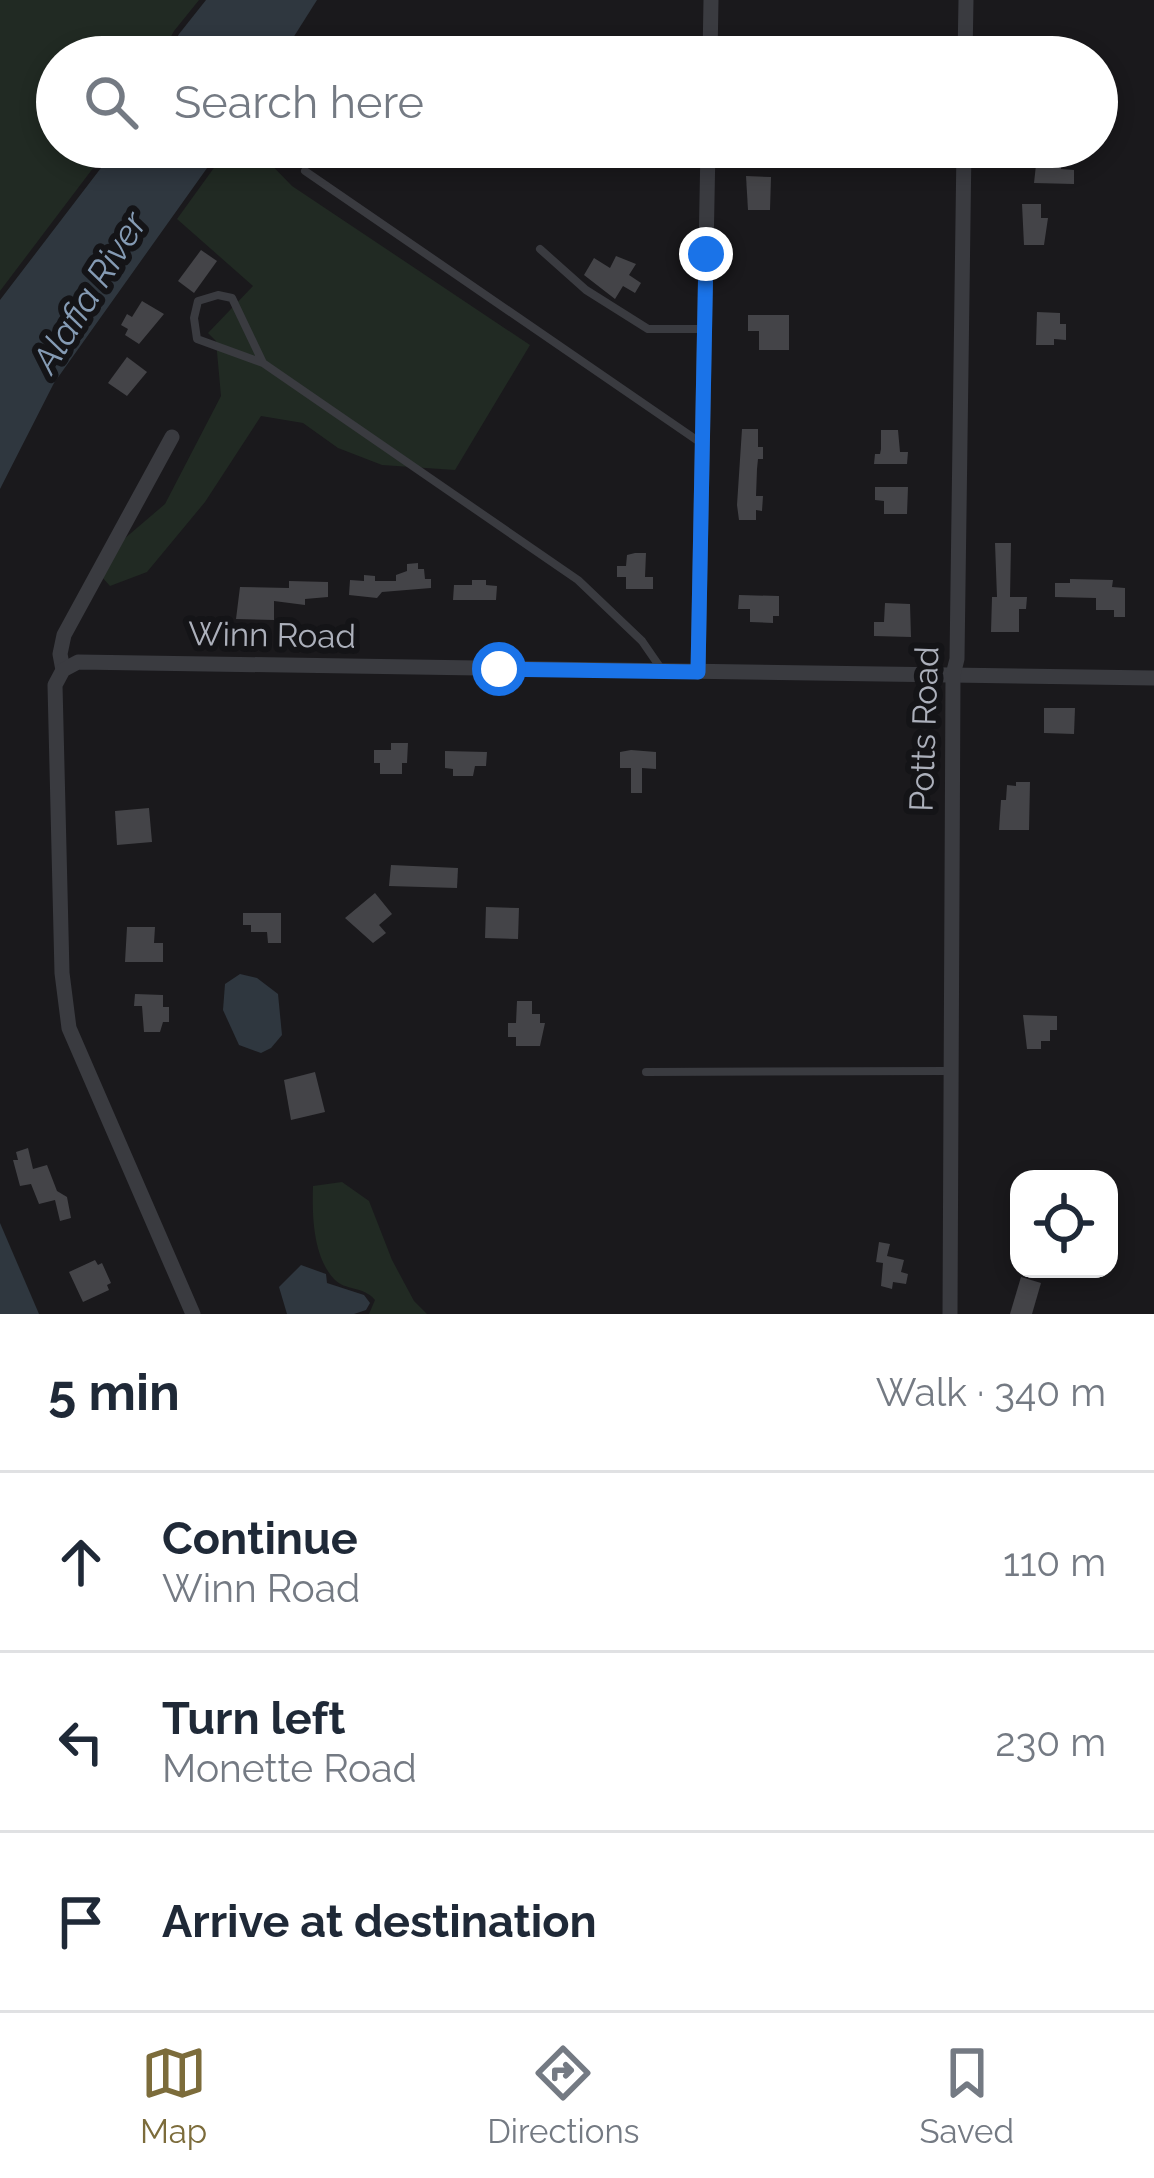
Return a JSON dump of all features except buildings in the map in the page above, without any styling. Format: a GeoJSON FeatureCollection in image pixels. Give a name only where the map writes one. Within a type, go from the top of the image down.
{"type":"FeatureCollection","features":[{"type":"Feature","properties":{"kind":"street"},"geometry":{"type":"LineString","coordinates":[[710,36],[711,0]]}},
{"type":"Feature","properties":{"kind":"street"},"geometry":{"type":"LineString","coordinates":[[965,36],[966,0]]}},
{"type":"Feature","properties":{"kind":"street"},"geometry":{"type":"LineString","coordinates":[[698,672],[708,168]]}},
{"type":"Feature","properties":{"kind":"street","name":"Potts Road"},"geometry":{"type":"LineString","coordinates":[[950,1314],[953,674],[957,659],[964,168]]}},
{"type":"Feature","properties":{"kind":"street"},"geometry":{"type":"LineString","coordinates":[[172,437],[64,635],[63,670],[55,685],[62,973],[69,1028],[193,1314]]}},
{"type":"Feature","properties":{"kind":"street","name":"Winn Road"},"geometry":{"type":"LineString","coordinates":[[63,670],[78,662],[1154,678]]}},
{"type":"Feature","properties":{"kind":"lane"},"geometry":{"type":"LineString","coordinates":[[305,171],[702,444]]}},
{"type":"Feature","properties":{"kind":"lane"},"geometry":{"type":"LineString","coordinates":[[540,249],[586,290],[636,323],[648,328],[704,328]]}},
{"type":"Feature","properties":{"kind":"lane"},"geometry":{"type":"LineString","coordinates":[[263,363],[232,298],[198,301],[197,339],[263,363],[578,580],[643,640],[663,671]]}},
{"type":"Feature","properties":{"kind":"lane"},"geometry":{"type":"LineString","coordinates":[[646,1072],[950,1071]]}},
{"type":"Feature","properties":{"kind":"shaded area"},"geometry":{"type":"Polygon","coordinates":[[[0,0],[199,0],[171,36],[36,36],[36,168],[93,168],[0,291],[0,0]]]}},
{"type":"Feature","properties":{"kind":"shaded area"},"geometry":{"type":"Polygon","coordinates":[[[214,168],[274,168],[292,186],[530,345],[455,470],[382,465],[338,448],[303,423],[261,416],[205,502],[147,572],[110,586],[101,576],[117,545],[165,504],[221,396],[216,341],[208,333],[253,286],[177,219],[214,168]]]}},
{"type":"Feature","properties":{"kind":"shaded area"},"geometry":{"type":"Polygon","coordinates":[[[342,1182],[369,1201],[392,1260],[414,1301],[427,1314],[369,1314],[375,1300],[338,1283],[327,1270],[315,1235],[313,1186],[342,1182]]]}},
{"type":"Feature","properties":{"kind":"water"},"geometry":{"type":"Polygon","coordinates":[[[206,0],[317,0],[294,36],[179,34],[206,0]]]}},
{"type":"Feature","properties":{"kind":"water","name":"Alafia River"},"geometry":{"type":"Polygon","coordinates":[[[101,168],[207,168],[54,383],[0,489],[0,300],[101,168]]]}},
{"type":"Feature","properties":{"kind":"water"},"geometry":{"type":"Polygon","coordinates":[[[240,974],[257,978],[278,994],[282,1035],[261,1053],[239,1045],[223,1010],[225,984],[240,974]]]}},
{"type":"Feature","properties":{"kind":"water"},"geometry":{"type":"Polygon","coordinates":[[[0,1223],[39,1314],[0,1314],[0,1223]]]}},
{"type":"Feature","properties":{"kind":"water"},"geometry":{"type":"Polygon","coordinates":[[[301,1265],[326,1274],[327,1283],[364,1295],[370,1303],[366,1310],[287,1314],[279,1287],[301,1265]]]}},
{"type":"Feature","properties":{"kind":"route"},"geometry":{"type":"LineString","coordinates":[[499,669],[698,672],[706,254]]}}]}
